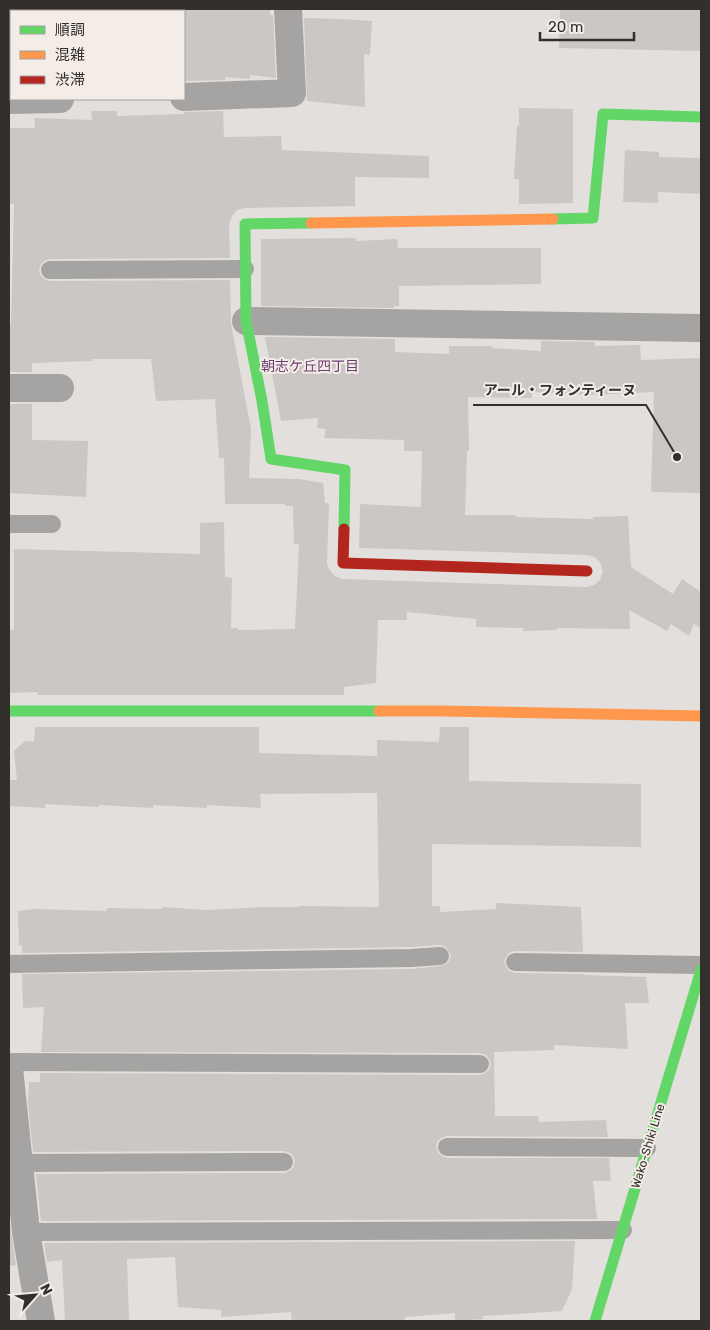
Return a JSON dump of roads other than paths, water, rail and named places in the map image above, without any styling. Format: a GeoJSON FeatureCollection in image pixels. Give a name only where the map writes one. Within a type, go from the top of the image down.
{"type":"FeatureCollection","features":[{"type":"Feature","properties":{"kind":"street"},"geometry":{"type":"LineString","coordinates":[[185,96],[292,93],[288,9]]}},
{"type":"Feature","properties":{"kind":"street"},"geometry":{"type":"LineString","coordinates":[[587,571],[344,563],[345,470],[271,459],[246,321],[245,224],[593,218],[603,114],[701,117]]}},
{"type":"Feature","properties":{"kind":"street"},"geometry":{"type":"LineString","coordinates":[[246,321],[701,328]]}},
{"type":"Feature","properties":{"kind":"street"},"geometry":{"type":"LineString","coordinates":[[9,388],[60,388]]}},
{"type":"Feature","properties":{"kind":"street"},"geometry":{"type":"LineString","coordinates":[[9,711],[443,711],[701,716]]}},
{"type":"Feature","properties":{"kind":"street","name":"Wako-Shiki Line"},"geometry":{"type":"LineString","coordinates":[[595,1321],[701,970]]}},
{"type":"Feature","properties":{"kind":"street"},"geometry":{"type":"LineString","coordinates":[[9,1068],[10,1101],[19,1163],[18,1236],[41,1321]]}},
{"type":"Feature","properties":{"kind":"lane"},"geometry":{"type":"LineString","coordinates":[[50,270],[246,269]]}},
{"type":"Feature","properties":{"kind":"lane"},"geometry":{"type":"LineString","coordinates":[[9,524],[52,524]]}},
{"type":"Feature","properties":{"kind":"lane"},"geometry":{"type":"LineString","coordinates":[[9,964],[440,956]]}},
{"type":"Feature","properties":{"kind":"lane"},"geometry":{"type":"LineString","coordinates":[[515,962],[701,964]]}},
{"type":"Feature","properties":{"kind":"lane"},"geometry":{"type":"LineString","coordinates":[[9,1062],[480,1064]]}},
{"type":"Feature","properties":{"kind":"lane"},"geometry":{"type":"LineString","coordinates":[[447,1147],[647,1148]]}},
{"type":"Feature","properties":{"kind":"lane"},"geometry":{"type":"LineString","coordinates":[[19,1163],[284,1162]]}},
{"type":"Feature","properties":{"kind":"lane"},"geometry":{"type":"LineString","coordinates":[[18,1236],[623,1230]]}},
{"type":"Feature","properties":{"kind":"place","name":"アール・フォンティーヌ"},"geometry":{"type":"Point","coordinates":[677,457]}},
{"type":"Feature","properties":{"kind":"district","name":"朝志ケ丘四丁目"},"geometry":{"type":"Point","coordinates":[310,366]}}]}
